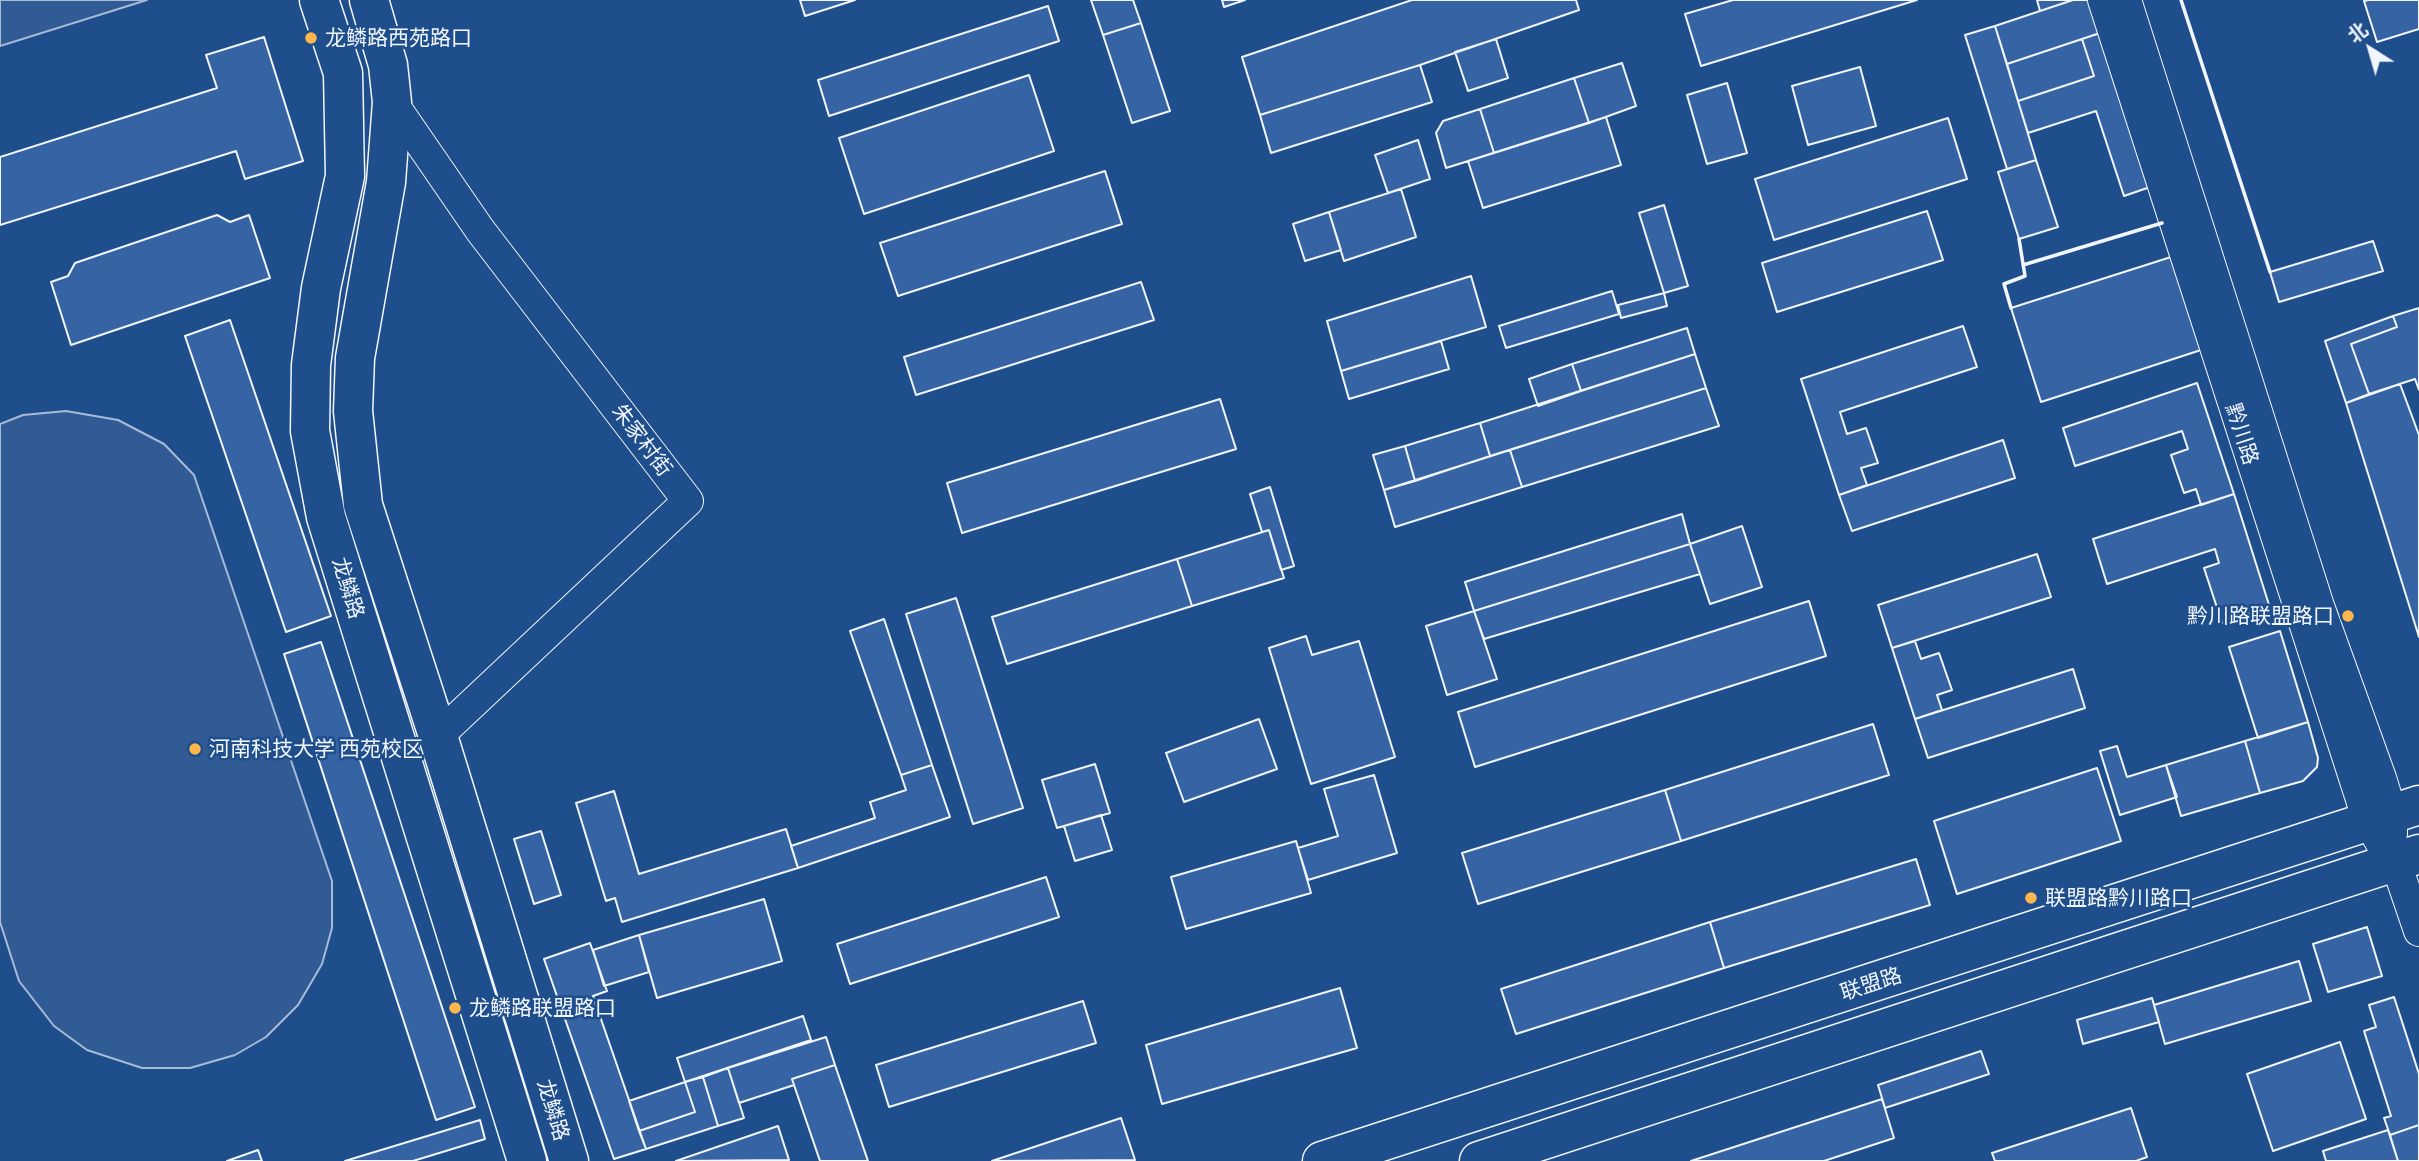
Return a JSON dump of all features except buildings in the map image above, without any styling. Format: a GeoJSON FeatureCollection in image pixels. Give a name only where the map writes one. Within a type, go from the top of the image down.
{"type":"FeatureCollection","features":[{"type":"Feature","properties":{"kind":"main road","name":"龙鳞路"},"geometry":{"type":"LineString","coordinates":[[320,0],[343,73],[345,177],[321,288],[310,365],[310,431],[317,478],[326,517],[527,1161]]}},
{"type":"Feature","properties":{"kind":"main road","name":"龙鳞路"},"geometry":{"type":"LineString","coordinates":[[369,0],[388,65],[392,102],[386,182],[355,358],[353,411],[363,505],[438,736],[569,1161]]}},
{"type":"Feature","properties":{"kind":"main road","name":"联盟路"},"geometry":{"type":"LineString","coordinates":[[1322,1161],[2393,813]]}},
{"type":"Feature","properties":{"kind":"main road"},"geometry":{"type":"LineString","coordinates":[[1479,1161],[2406,859]]}},
{"type":"Feature","properties":{"kind":"street","name":"黔川路"},"geometry":{"type":"LineString","coordinates":[[2103,0],[2393,813],[2406,859],[2401,878],[2419,931]]}},
{"type":"Feature","properties":{"kind":"street","name":"黔川路"},"geometry":{"type":"LineString","coordinates":[[2126,0],[2319,606],[2393,813]]}},
{"type":"Feature","properties":{"kind":"street","name":"朱家村街"},"geometry":{"type":"LineString","coordinates":[[392,102],[480,230],[688,501],[438,736]]}},
{"type":"Feature","properties":{"kind":"shaded area"},"geometry":{"type":"Polygon","coordinates":[[[0,0],[147,0],[0,46],[0,0]]]}},
{"type":"Feature","properties":{"kind":"shaded area"},"geometry":{"type":"Polygon","coordinates":[[[66,411],[118,420],[164,444],[194,475],[332,881],[332,928],[322,964],[298,1005],[266,1037],[235,1055],[190,1068],[142,1068],[87,1050],[54,1026],[19,981],[0,922],[0,424],[23,415],[66,411]]]}},
{"type":"Feature","properties":{"kind":"wall"},"geometry":{"type":"LineString","coordinates":[[2181,0],[2270,272]]}},
{"type":"Feature","properties":{"kind":"wall"},"geometry":{"type":"LineString","coordinates":[[2023,265],[2162,223]]}},
{"type":"Feature","properties":{"kind":"wall"},"geometry":{"type":"LineString","coordinates":[[2011,308],[2004,284],[2025,276],[2019,239]]}},
{"type":"Feature","properties":{"kind":"place","name":"龙鳞路西苑路口"},"geometry":{"type":"Point","coordinates":[311,38]}},
{"type":"Feature","properties":{"kind":"place","name":"黔川路联盟路口"},"geometry":{"type":"Point","coordinates":[2348,616]}},
{"type":"Feature","properties":{"kind":"place","name":"河南科技大学 西苑校区"},"geometry":{"type":"Point","coordinates":[195,749]}},
{"type":"Feature","properties":{"kind":"place","name":"联盟路黔川路口"},"geometry":{"type":"Point","coordinates":[2031,898]}},
{"type":"Feature","properties":{"kind":"place","name":"龙鳞路联盟路口"},"geometry":{"type":"Point","coordinates":[455,1008]}}]}
